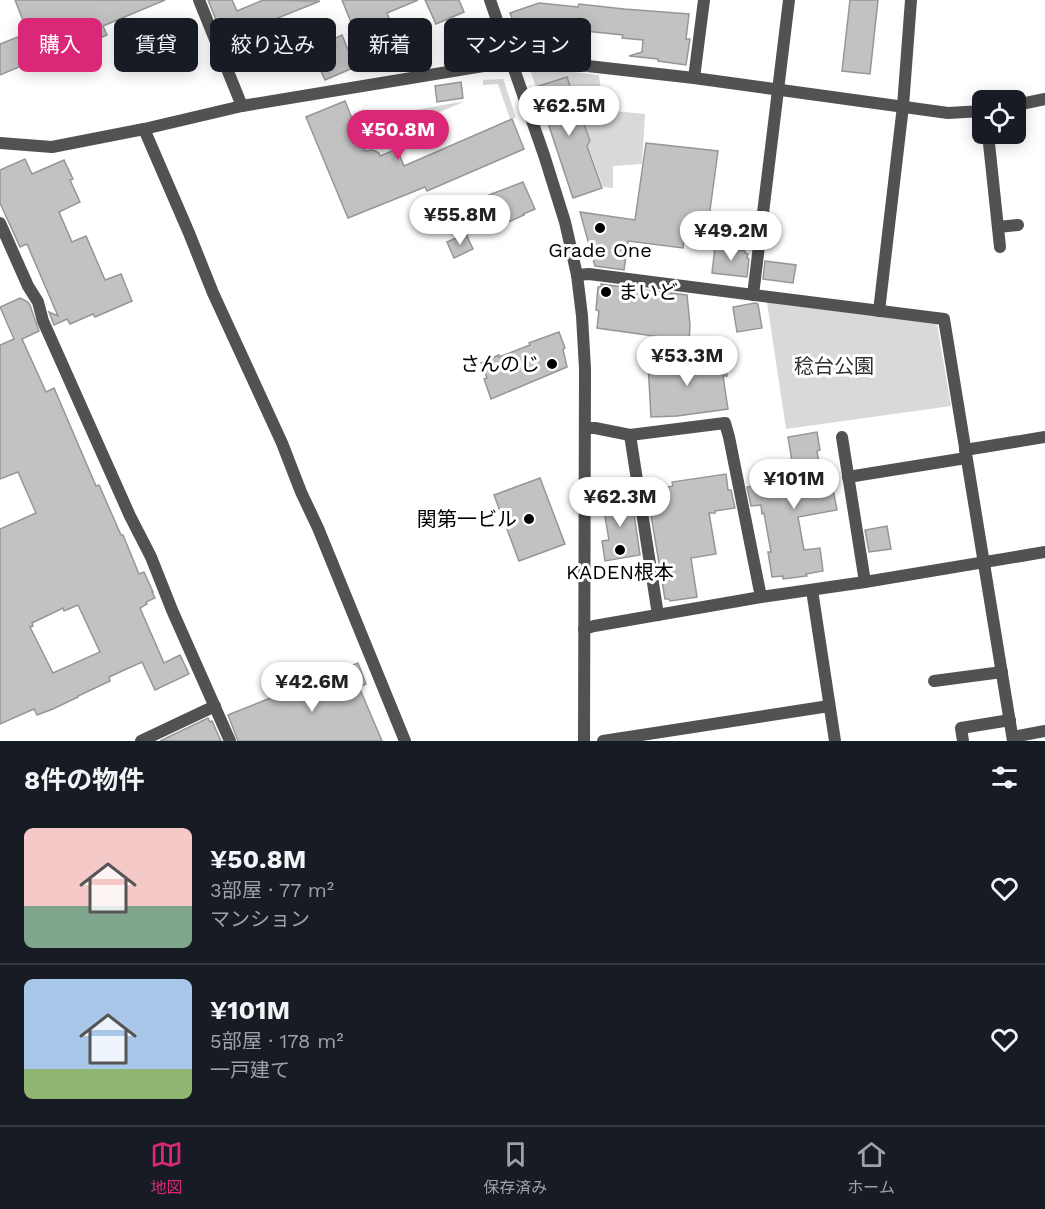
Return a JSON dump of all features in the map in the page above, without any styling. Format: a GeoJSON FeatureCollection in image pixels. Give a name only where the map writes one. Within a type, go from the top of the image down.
{"type":"FeatureCollection","features":[{"type":"Feature","properties":{"kind":"street"},"geometry":{"type":"LineString","coordinates":[[199,0],[242,106]]}},
{"type":"Feature","properties":{"kind":"street"},"geometry":{"type":"LineString","coordinates":[[489,0],[495,18]]}},
{"type":"Feature","properties":{"kind":"street"},"geometry":{"type":"LineString","coordinates":[[694,78],[704,0]]}},
{"type":"Feature","properties":{"kind":"street"},"geometry":{"type":"LineString","coordinates":[[753,295],[789,0]]}},
{"type":"Feature","properties":{"kind":"street"},"geometry":{"type":"LineString","coordinates":[[879,311],[903,106],[911,0]]}},
{"type":"Feature","properties":{"kind":"street"},"geometry":{"type":"LineString","coordinates":[[591,66],[948,113],[972,112]]}},
{"type":"Feature","properties":{"kind":"street"},"geometry":{"type":"LineString","coordinates":[[0,143],[52,147],[144,129],[242,106],[449,72]]}},
{"type":"Feature","properties":{"kind":"street"},"geometry":{"type":"LineString","coordinates":[[514,72],[565,222],[577,275],[584,337],[584,741]]}},
{"type":"Feature","properties":{"kind":"street"},"geometry":{"type":"LineString","coordinates":[[1026,103],[1045,99]]}},
{"type":"Feature","properties":{"kind":"street"},"geometry":{"type":"LineString","coordinates":[[144,129],[194,243],[213,293],[282,443],[405,741]]}},
{"type":"Feature","properties":{"kind":"street"},"geometry":{"type":"LineString","coordinates":[[989,144],[1000,247]]}},
{"type":"Feature","properties":{"kind":"street"},"geometry":{"type":"LineString","coordinates":[[0,223],[28,286],[38,302],[43,321],[130,516],[151,557],[230,741]]}},
{"type":"Feature","properties":{"kind":"street"},"geometry":{"type":"LineString","coordinates":[[998,227],[1018,225]]}},
{"type":"Feature","properties":{"kind":"street"},"geometry":{"type":"LineString","coordinates":[[577,275],[589,274],[944,319],[1013,739],[1045,731]]}},
{"type":"Feature","properties":{"kind":"street"},"geometry":{"type":"LineString","coordinates":[[585,428],[630,435],[725,423],[760,597]]}},
{"type":"Feature","properties":{"kind":"street"},"geometry":{"type":"LineString","coordinates":[[630,435],[658,615]]}},
{"type":"Feature","properties":{"kind":"street"},"geometry":{"type":"LineString","coordinates":[[842,437],[865,582]]}},
{"type":"Feature","properties":{"kind":"street"},"geometry":{"type":"LineString","coordinates":[[848,477],[1045,437]]}},
{"type":"Feature","properties":{"kind":"street"},"geometry":{"type":"LineString","coordinates":[[584,629],[760,597],[1045,552]]}},
{"type":"Feature","properties":{"kind":"street"},"geometry":{"type":"LineString","coordinates":[[812,590],[835,741]]}},
{"type":"Feature","properties":{"kind":"street"},"geometry":{"type":"LineString","coordinates":[[934,681],[1002,672]]}},
{"type":"Feature","properties":{"kind":"street"},"geometry":{"type":"LineString","coordinates":[[141,741],[215,706]]}},
{"type":"Feature","properties":{"kind":"street"},"geometry":{"type":"LineString","coordinates":[[603,741],[829,706]]}},
{"type":"Feature","properties":{"kind":"street"},"geometry":{"type":"LineString","coordinates":[[963,741],[961,728],[1010,720]]}},
{"type":"Feature","properties":{"kind":"green space"},"geometry":{"type":"Polygon","coordinates":[[[531,72],[573,72],[599,75],[603,110],[645,114],[642,164],[613,166],[613,188],[603,187],[588,146],[591,141],[584,124],[578,122],[570,100],[575,98],[567,77],[536,87],[531,72]]]}},
{"type":"Feature","properties":{"kind":"green space"},"geometry":{"type":"Polygon","coordinates":[[[503,79],[516,118],[510,119],[498,84],[483,85],[483,80],[503,79]]]}},
{"type":"Feature","properties":{"kind":"green space"},"geometry":{"type":"Polygon","coordinates":[[[466,101],[399,129],[392,114],[466,101]]]}},
{"type":"Feature","properties":{"kind":"green space","name":"稔台公園"},"geometry":{"type":"Polygon","coordinates":[[[767,302],[937,324],[951,406],[786,429],[767,302]]]}},
{"type":"Feature","properties":{"kind":"building"},"geometry":{"type":"Polygon","coordinates":[[[15,0],[165,0],[122,18],[114,18],[114,21],[103,26],[107,35],[102,37],[102,18],[22,18],[15,0]]]}},
{"type":"Feature","properties":{"kind":"building"},"geometry":{"type":"Polygon","coordinates":[[[208,0],[232,0],[237,11],[263,0],[320,1],[278,18],[215,18],[208,0]]]}},
{"type":"Feature","properties":{"kind":"building"},"geometry":{"type":"Polygon","coordinates":[[[342,0],[418,0],[387,13],[389,18],[349,18],[342,0]]]}},
{"type":"Feature","properties":{"kind":"building"},"geometry":{"type":"Polygon","coordinates":[[[425,0],[459,0],[464,12],[444,18],[444,21],[436,24],[425,0]]]}},
{"type":"Feature","properties":{"kind":"building"},"geometry":{"type":"Polygon","coordinates":[[[850,0],[878,0],[870,74],[842,71],[850,0]]]}},
{"type":"Feature","properties":{"kind":"building"},"geometry":{"type":"Polygon","coordinates":[[[539,3],[578,7],[579,4],[689,14],[686,39],[690,39],[686,65],[629,56],[642,52],[643,40],[591,32],[591,18],[512,18],[510,13],[539,3]]]}},
{"type":"Feature","properties":{"kind":"building"},"geometry":{"type":"Polygon","coordinates":[[[342,35],[348,50],[348,70],[325,80],[321,72],[336,72],[336,38],[342,35]]]}},
{"type":"Feature","properties":{"kind":"building"},"geometry":{"type":"Polygon","coordinates":[[[18,37],[18,68],[0,75],[0,44],[18,37]]]}},
{"type":"Feature","properties":{"kind":"building"},"geometry":{"type":"Polygon","coordinates":[[[567,77],[574,98],[570,100],[577,122],[584,124],[590,141],[587,146],[602,188],[573,198],[536,87],[567,77]]]}},
{"type":"Feature","properties":{"kind":"building"},"geometry":{"type":"Polygon","coordinates":[[[461,82],[463,98],[437,102],[435,86],[461,82]]]}},
{"type":"Feature","properties":{"kind":"building"},"geometry":{"type":"Polygon","coordinates":[[[345,101],[365,151],[373,150],[380,156],[397,149],[404,166],[512,119],[524,149],[427,191],[425,187],[348,218],[306,117],[345,101]]]}},
{"type":"Feature","properties":{"kind":"building"},"geometry":{"type":"Polygon","coordinates":[[[646,143],[718,151],[707,232],[685,230],[683,248],[628,241],[624,270],[595,266],[580,212],[635,220],[646,143]]]}},
{"type":"Feature","properties":{"kind":"building"},"geometry":{"type":"Polygon","coordinates":[[[25,159],[32,174],[64,160],[80,202],[59,212],[72,242],[86,236],[105,280],[121,274],[132,301],[95,317],[93,314],[70,324],[67,319],[54,325],[49,312],[58,316],[27,244],[20,247],[0,203],[0,170],[25,159]]]}},
{"type":"Feature","properties":{"kind":"building"},"geometry":{"type":"Polygon","coordinates":[[[523,182],[535,209],[502,225],[489,195],[523,182]]]}},
{"type":"Feature","properties":{"kind":"building"},"geometry":{"type":"Polygon","coordinates":[[[466,234],[473,249],[454,258],[447,242],[466,234]]]}},
{"type":"Feature","properties":{"kind":"building"},"geometry":{"type":"Polygon","coordinates":[[[715,247],[745,251],[749,259],[747,277],[712,273],[715,247]]]}},
{"type":"Feature","properties":{"kind":"building"},"geometry":{"type":"Polygon","coordinates":[[[765,261],[796,265],[793,283],[763,279],[765,261]]]}},
{"type":"Feature","properties":{"kind":"building"},"geometry":{"type":"Polygon","coordinates":[[[601,284],[623,287],[623,290],[638,289],[687,295],[689,341],[597,328],[598,287],[602,286],[601,284]]]}},
{"type":"Feature","properties":{"kind":"building"},"geometry":{"type":"Polygon","coordinates":[[[20,298],[30,305],[39,331],[22,339],[46,392],[54,388],[96,486],[99,485],[139,574],[144,572],[153,592],[155,598],[140,608],[164,663],[180,655],[189,674],[155,690],[142,662],[109,677],[110,681],[53,709],[37,715],[34,709],[0,724],[0,529],[36,513],[18,472],[0,479],[0,345],[14,339],[0,307],[20,298]],[[78,605],[64,611],[63,608],[32,623],[33,626],[30,627],[53,673],[100,652],[78,605]]]}},
{"type":"Feature","properties":{"kind":"building"},"geometry":{"type":"Polygon","coordinates":[[[758,304],[762,328],[737,332],[733,307],[758,304]]]}},
{"type":"Feature","properties":{"kind":"building"},"geometry":{"type":"Polygon","coordinates":[[[559,332],[565,348],[563,349],[567,367],[491,399],[481,363],[559,332]]]}},
{"type":"Feature","properties":{"kind":"building"},"geometry":{"type":"Polygon","coordinates":[[[724,357],[727,376],[723,376],[728,409],[651,417],[648,363],[724,357]]]}},
{"type":"Feature","properties":{"kind":"building"},"geometry":{"type":"Polygon","coordinates":[[[817,432],[820,450],[817,451],[823,486],[832,485],[837,510],[798,517],[804,550],[820,548],[823,571],[783,579],[783,576],[772,577],[768,552],[771,552],[764,513],[762,514],[761,505],[751,506],[747,487],[795,479],[788,437],[817,432]]]}},
{"type":"Feature","properties":{"kind":"building"},"geometry":{"type":"Polygon","coordinates":[[[726,474],[728,490],[731,490],[735,508],[709,513],[716,554],[691,558],[697,597],[670,601],[665,599],[647,491],[673,486],[672,482],[726,474]]]}},
{"type":"Feature","properties":{"kind":"building","name":"関第一ビル"},"geometry":{"type":"Polygon","coordinates":[[[540,478],[565,544],[519,561],[494,495],[540,478]]]}},
{"type":"Feature","properties":{"kind":"building"},"geometry":{"type":"Polygon","coordinates":[[[631,493],[640,555],[605,561],[602,541],[609,540],[602,499],[631,493]]]}},
{"type":"Feature","properties":{"kind":"building"},"geometry":{"type":"Polygon","coordinates":[[[887,526],[891,549],[869,552],[865,530],[887,526]]]}},
{"type":"Feature","properties":{"kind":"building"},"geometry":{"type":"Polygon","coordinates":[[[358,663],[366,684],[359,687],[382,741],[238,741],[228,715],[358,663]]]}},
{"type":"Feature","properties":{"kind":"building"},"geometry":{"type":"Polygon","coordinates":[[[208,718],[210,722],[212,721],[221,741],[160,741],[208,718]]]}},
{"type":"Feature","properties":{"kind":"place","name":"Grade One"},"geometry":{"type":"Point","coordinates":[600,228]}},
{"type":"Feature","properties":{"kind":"place","name":"まいど"},"geometry":{"type":"Point","coordinates":[606,292]}},
{"type":"Feature","properties":{"kind":"place","name":"さんのじ"},"geometry":{"type":"Point","coordinates":[552,364]}},
{"type":"Feature","properties":{"kind":"place","name":"関第一ビル"},"geometry":{"type":"Point","coordinates":[529,519]}},
{"type":"Feature","properties":{"kind":"place","name":"KADEN根本"},"geometry":{"type":"Point","coordinates":[620,550]}}]}
